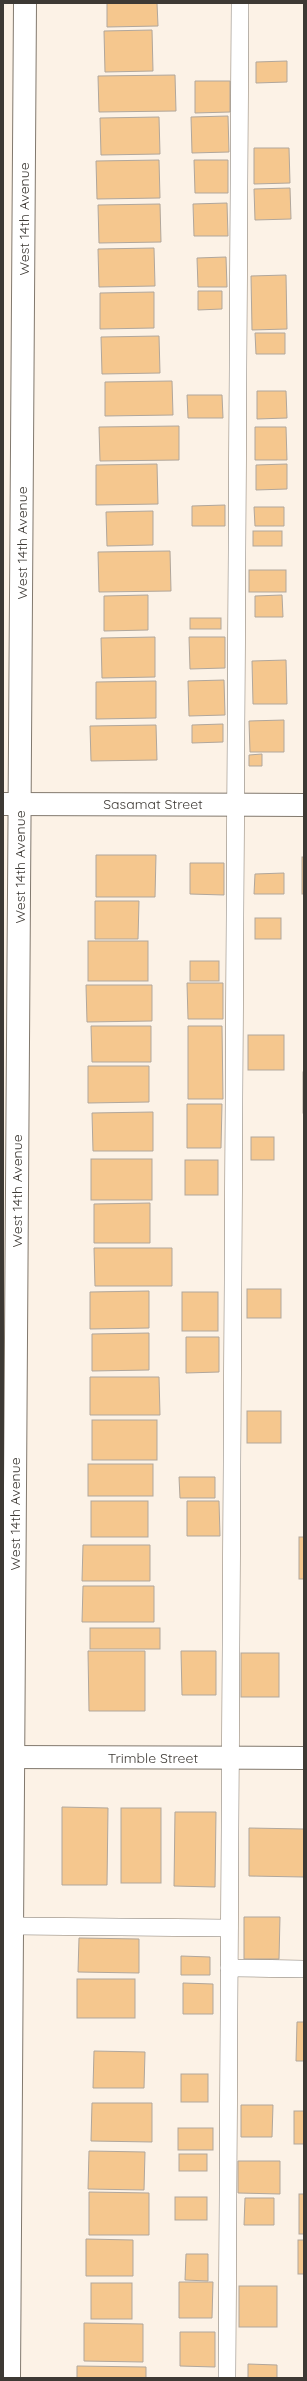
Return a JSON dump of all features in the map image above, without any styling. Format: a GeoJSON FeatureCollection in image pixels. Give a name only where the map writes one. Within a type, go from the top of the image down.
{"type":"FeatureCollection","features":[{"type":"Feature","properties":{"kind":"street","name":"West 14th Avenue"},"geometry":{"type":"LineString","coordinates":[[10,2378],[12,1926],[8,1757],[12,804],[25,3]]}},
{"type":"Feature","properties":{"kind":"street","name":"Sasamat Street"},"geometry":{"type":"LineString","coordinates":[[12,804],[304,805]]}},
{"type":"Feature","properties":{"kind":"street","name":"Trimble Street"},"geometry":{"type":"LineString","coordinates":[[8,1757],[304,1758]]}},
{"type":"Feature","properties":{"kind":"lane"},"geometry":{"type":"LineString","coordinates":[[227,2378],[240,3]]}},
{"type":"Feature","properties":{"kind":"lane"},"geometry":{"type":"LineString","coordinates":[[12,1926],[229,1928]]}},
{"type":"Feature","properties":{"kind":"lane"},"geometry":{"type":"LineString","coordinates":[[229,1968],[304,1969]]}},
{"type":"Feature","properties":{"kind":"building"},"geometry":{"type":"Polygon","coordinates":[[[107,3],[157,3],[158,26],[107,27],[107,3]]]}},
{"type":"Feature","properties":{"kind":"building"},"geometry":{"type":"Polygon","coordinates":[[[152,30],[153,71],[105,72],[104,31],[152,30]]]}},
{"type":"Feature","properties":{"kind":"building"},"geometry":{"type":"Polygon","coordinates":[[[287,61],[287,82],[256,83],[256,62],[287,61]]]}},
{"type":"Feature","properties":{"kind":"building"},"geometry":{"type":"Polygon","coordinates":[[[175,75],[176,111],[99,112],[98,76],[175,75]]]}},
{"type":"Feature","properties":{"kind":"building"},"geometry":{"type":"Polygon","coordinates":[[[195,81],[230,81],[230,112],[195,113],[195,81]]]}},
{"type":"Feature","properties":{"kind":"building"},"geometry":{"type":"Polygon","coordinates":[[[228,116],[229,152],[192,153],[191,117],[228,116]]]}},
{"type":"Feature","properties":{"kind":"building"},"geometry":{"type":"Polygon","coordinates":[[[159,117],[160,154],[101,155],[100,118],[159,117]]]}},
{"type":"Feature","properties":{"kind":"building"},"geometry":{"type":"Polygon","coordinates":[[[254,148],[289,148],[290,183],[254,184],[254,148]]]}},
{"type":"Feature","properties":{"kind":"building"},"geometry":{"type":"Polygon","coordinates":[[[159,160],[160,198],[97,199],[96,161],[159,160]]]}},
{"type":"Feature","properties":{"kind":"building"},"geometry":{"type":"Polygon","coordinates":[[[194,160],[228,160],[228,193],[195,193],[194,160]]]}},
{"type":"Feature","properties":{"kind":"building"},"geometry":{"type":"Polygon","coordinates":[[[290,188],[291,219],[255,220],[254,189],[290,188]]]}},
{"type":"Feature","properties":{"kind":"building"},"geometry":{"type":"Polygon","coordinates":[[[227,203],[228,236],[194,236],[193,204],[227,203]]]}},
{"type":"Feature","properties":{"kind":"building"},"geometry":{"type":"Polygon","coordinates":[[[160,204],[161,242],[99,243],[98,205],[160,204]]]}},
{"type":"Feature","properties":{"kind":"building"},"geometry":{"type":"Polygon","coordinates":[[[154,248],[155,286],[99,287],[98,249],[154,248]]]}},
{"type":"Feature","properties":{"kind":"building"},"geometry":{"type":"Polygon","coordinates":[[[226,257],[227,287],[198,287],[197,258],[226,257]]]}},
{"type":"Feature","properties":{"kind":"building"},"geometry":{"type":"Polygon","coordinates":[[[286,275],[287,329],[252,330],[251,276],[286,275]]]}},
{"type":"Feature","properties":{"kind":"building"},"geometry":{"type":"Polygon","coordinates":[[[198,291],[222,291],[222,309],[198,310],[198,291]]]}},
{"type":"Feature","properties":{"kind":"building"},"geometry":{"type":"Polygon","coordinates":[[[154,292],[154,328],[100,329],[100,293],[154,292]]]}},
{"type":"Feature","properties":{"kind":"building"},"geometry":{"type":"Polygon","coordinates":[[[255,333],[285,333],[285,354],[256,354],[255,333]]]}},
{"type":"Feature","properties":{"kind":"building"},"geometry":{"type":"Polygon","coordinates":[[[159,336],[160,373],[102,374],[101,337],[159,336]]]}},
{"type":"Feature","properties":{"kind":"building"},"geometry":{"type":"Polygon","coordinates":[[[172,381],[173,415],[105,416],[105,382],[172,381]]]}},
{"type":"Feature","properties":{"kind":"building"},"geometry":{"type":"Polygon","coordinates":[[[257,391],[286,391],[287,418],[257,419],[257,391]]]}},
{"type":"Feature","properties":{"kind":"building"},"geometry":{"type":"Polygon","coordinates":[[[187,395],[222,395],[223,418],[188,418],[187,395]]]}},
{"type":"Feature","properties":{"kind":"building"},"geometry":{"type":"Polygon","coordinates":[[[179,426],[179,460],[100,461],[99,427],[179,426]]]}},
{"type":"Feature","properties":{"kind":"building"},"geometry":{"type":"Polygon","coordinates":[[[255,427],[286,427],[287,460],[255,460],[255,427]]]}},
{"type":"Feature","properties":{"kind":"building"},"geometry":{"type":"Polygon","coordinates":[[[157,464],[158,504],[96,505],[96,465],[157,464]]]}},
{"type":"Feature","properties":{"kind":"building"},"geometry":{"type":"Polygon","coordinates":[[[287,464],[287,489],[256,490],[256,465],[287,464]]]}},
{"type":"Feature","properties":{"kind":"building"},"geometry":{"type":"Polygon","coordinates":[[[225,505],[225,526],[192,526],[192,506],[225,505]]]}},
{"type":"Feature","properties":{"kind":"building"},"geometry":{"type":"Polygon","coordinates":[[[254,507],[284,507],[284,526],[255,526],[254,507]]]}},
{"type":"Feature","properties":{"kind":"building"},"geometry":{"type":"Polygon","coordinates":[[[153,511],[153,545],[107,546],[106,512],[153,511]]]}},
{"type":"Feature","properties":{"kind":"building"},"geometry":{"type":"Polygon","coordinates":[[[253,531],[282,531],[282,546],[253,546],[253,531]]]}},
{"type":"Feature","properties":{"kind":"building"},"geometry":{"type":"Polygon","coordinates":[[[170,551],[171,591],[99,592],[98,552],[170,551]]]}},
{"type":"Feature","properties":{"kind":"building"},"geometry":{"type":"Polygon","coordinates":[[[249,570],[286,570],[286,592],[249,592],[249,570]]]}},
{"type":"Feature","properties":{"kind":"building"},"geometry":{"type":"Polygon","coordinates":[[[148,595],[148,630],[104,631],[104,596],[148,595]]]}},
{"type":"Feature","properties":{"kind":"building"},"geometry":{"type":"Polygon","coordinates":[[[282,595],[283,617],[255,617],[255,596],[282,595]]]}},
{"type":"Feature","properties":{"kind":"building"},"geometry":{"type":"Polygon","coordinates":[[[190,618],[221,618],[221,629],[190,629],[190,618]]]}},
{"type":"Feature","properties":{"kind":"building"},"geometry":{"type":"Polygon","coordinates":[[[155,637],[155,677],[102,678],[101,638],[155,637]]]}},
{"type":"Feature","properties":{"kind":"building"},"geometry":{"type":"Polygon","coordinates":[[[189,637],[225,637],[225,668],[190,669],[189,637]]]}},
{"type":"Feature","properties":{"kind":"building"},"geometry":{"type":"Polygon","coordinates":[[[286,660],[287,704],[253,704],[252,661],[286,660]]]}},
{"type":"Feature","properties":{"kind":"building"},"geometry":{"type":"Polygon","coordinates":[[[224,680],[225,715],[189,716],[188,681],[224,680]]]}},
{"type":"Feature","properties":{"kind":"building"},"geometry":{"type":"Polygon","coordinates":[[[156,681],[156,718],[96,719],[96,682],[156,681]]]}},
{"type":"Feature","properties":{"kind":"building"},"geometry":{"type":"Polygon","coordinates":[[[284,720],[284,752],[250,752],[249,721],[284,720]]]}},
{"type":"Feature","properties":{"kind":"building"},"geometry":{"type":"Polygon","coordinates":[[[223,724],[223,742],[192,743],[192,725],[223,724]]]}},
{"type":"Feature","properties":{"kind":"building"},"geometry":{"type":"Polygon","coordinates":[[[156,725],[157,760],[91,761],[90,726],[156,725]]]}},
{"type":"Feature","properties":{"kind":"building"},"geometry":{"type":"Polygon","coordinates":[[[262,754],[262,766],[249,766],[249,755],[262,754]]]}},
{"type":"Feature","properties":{"kind":"building"},"geometry":{"type":"Polygon","coordinates":[[[96,855],[156,855],[155,897],[96,897],[96,855]]]}},
{"type":"Feature","properties":{"kind":"building"},"geometry":{"type":"Polygon","coordinates":[[[302,857],[304,857],[304,894],[302,894],[302,857]]]}},
{"type":"Feature","properties":{"kind":"building"},"geometry":{"type":"Polygon","coordinates":[[[190,863],[224,863],[224,895],[190,894],[190,863]]]}},
{"type":"Feature","properties":{"kind":"building"},"geometry":{"type":"Polygon","coordinates":[[[284,873],[284,894],[254,894],[255,874],[284,873]]]}},
{"type":"Feature","properties":{"kind":"building"},"geometry":{"type":"Polygon","coordinates":[[[95,901],[139,901],[138,939],[95,939],[95,901]]]}},
{"type":"Feature","properties":{"kind":"building"},"geometry":{"type":"Polygon","coordinates":[[[255,918],[281,918],[281,939],[255,939],[255,918]]]}},
{"type":"Feature","properties":{"kind":"building"},"geometry":{"type":"Polygon","coordinates":[[[88,941],[148,941],[148,981],[88,981],[88,941]]]}},
{"type":"Feature","properties":{"kind":"building"},"geometry":{"type":"Polygon","coordinates":[[[190,961],[219,961],[219,981],[190,981],[190,961]]]}},
{"type":"Feature","properties":{"kind":"building"},"geometry":{"type":"Polygon","coordinates":[[[187,983],[223,983],[223,1019],[188,1019],[187,983]]]}},
{"type":"Feature","properties":{"kind":"building"},"geometry":{"type":"Polygon","coordinates":[[[86,985],[152,985],[152,1021],[87,1022],[86,985]]]}},
{"type":"Feature","properties":{"kind":"building"},"geometry":{"type":"Polygon","coordinates":[[[91,1026],[151,1026],[151,1062],[92,1062],[91,1026]]]}},
{"type":"Feature","properties":{"kind":"building"},"geometry":{"type":"Polygon","coordinates":[[[188,1026],[222,1026],[223,1099],[188,1099],[188,1026]]]}},
{"type":"Feature","properties":{"kind":"building"},"geometry":{"type":"Polygon","coordinates":[[[248,1035],[284,1035],[284,1070],[248,1070],[248,1035]]]}},
{"type":"Feature","properties":{"kind":"building"},"geometry":{"type":"Polygon","coordinates":[[[88,1066],[149,1066],[149,1102],[88,1103],[88,1066]]]}},
{"type":"Feature","properties":{"kind":"building"},"geometry":{"type":"Polygon","coordinates":[[[304,1072],[304,1113],[303,1113],[304,1072]]]}},
{"type":"Feature","properties":{"kind":"building"},"geometry":{"type":"Polygon","coordinates":[[[187,1104],[222,1104],[221,1148],[187,1148],[187,1104]]]}},
{"type":"Feature","properties":{"kind":"building"},"geometry":{"type":"Polygon","coordinates":[[[153,1112],[153,1151],[93,1151],[92,1113],[153,1112]]]}},
{"type":"Feature","properties":{"kind":"building"},"geometry":{"type":"Polygon","coordinates":[[[251,1137],[274,1137],[274,1160],[251,1160],[251,1137]]]}},
{"type":"Feature","properties":{"kind":"building"},"geometry":{"type":"Polygon","coordinates":[[[91,1159],[152,1159],[152,1200],[91,1200],[91,1159]]]}},
{"type":"Feature","properties":{"kind":"building"},"geometry":{"type":"Polygon","coordinates":[[[185,1160],[218,1160],[218,1195],[185,1195],[185,1160]]]}},
{"type":"Feature","properties":{"kind":"building"},"geometry":{"type":"Polygon","coordinates":[[[150,1203],[150,1243],[94,1243],[94,1204],[150,1203]]]}},
{"type":"Feature","properties":{"kind":"building"},"geometry":{"type":"Polygon","coordinates":[[[94,1248],[172,1248],[172,1286],[95,1286],[94,1248]]]}},
{"type":"Feature","properties":{"kind":"building"},"geometry":{"type":"Polygon","coordinates":[[[247,1289],[281,1289],[281,1318],[247,1318],[247,1289]]]}},
{"type":"Feature","properties":{"kind":"building"},"geometry":{"type":"Polygon","coordinates":[[[149,1291],[149,1328],[90,1329],[90,1292],[149,1291]]]}},
{"type":"Feature","properties":{"kind":"building"},"geometry":{"type":"Polygon","coordinates":[[[182,1292],[218,1292],[218,1331],[182,1331],[182,1292]]]}},
{"type":"Feature","properties":{"kind":"building"},"geometry":{"type":"Polygon","coordinates":[[[149,1333],[149,1370],[92,1371],[92,1334],[149,1333]]]}},
{"type":"Feature","properties":{"kind":"building"},"geometry":{"type":"Polygon","coordinates":[[[186,1337],[219,1337],[219,1372],[186,1373],[186,1337]]]}},
{"type":"Feature","properties":{"kind":"building"},"geometry":{"type":"Polygon","coordinates":[[[90,1377],[159,1377],[160,1415],[90,1415],[90,1377]]]}},
{"type":"Feature","properties":{"kind":"building"},"geometry":{"type":"Polygon","coordinates":[[[247,1411],[281,1411],[281,1443],[247,1443],[247,1411]]]}},
{"type":"Feature","properties":{"kind":"building"},"geometry":{"type":"Polygon","coordinates":[[[92,1420],[157,1420],[157,1460],[92,1460],[92,1420]]]}},
{"type":"Feature","properties":{"kind":"building"},"geometry":{"type":"Polygon","coordinates":[[[88,1464],[153,1464],[153,1496],[88,1496],[88,1464]]]}},
{"type":"Feature","properties":{"kind":"building"},"geometry":{"type":"Polygon","coordinates":[[[179,1477],[215,1477],[215,1498],[180,1498],[179,1477]]]}},
{"type":"Feature","properties":{"kind":"building"},"geometry":{"type":"Polygon","coordinates":[[[91,1501],[148,1501],[148,1537],[91,1537],[91,1501]]]}},
{"type":"Feature","properties":{"kind":"building"},"geometry":{"type":"Polygon","coordinates":[[[187,1501],[219,1501],[220,1536],[187,1536],[187,1501]]]}},
{"type":"Feature","properties":{"kind":"building"},"geometry":{"type":"Polygon","coordinates":[[[299,1537],[304,1537],[304,1579],[299,1579],[299,1537]]]}},
{"type":"Feature","properties":{"kind":"building"},"geometry":{"type":"Polygon","coordinates":[[[83,1545],[150,1545],[150,1581],[82,1581],[83,1545]]]}},
{"type":"Feature","properties":{"kind":"building"},"geometry":{"type":"Polygon","coordinates":[[[83,1586],[154,1586],[154,1622],[82,1622],[83,1586]]]}},
{"type":"Feature","properties":{"kind":"building"},"geometry":{"type":"Polygon","coordinates":[[[90,1628],[160,1628],[160,1649],[90,1649],[90,1628]]]}},
{"type":"Feature","properties":{"kind":"building"},"geometry":{"type":"Polygon","coordinates":[[[88,1651],[145,1651],[145,1711],[89,1711],[88,1651]]]}},
{"type":"Feature","properties":{"kind":"building"},"geometry":{"type":"Polygon","coordinates":[[[181,1651],[216,1651],[216,1695],[182,1695],[181,1651]]]}},
{"type":"Feature","properties":{"kind":"building"},"geometry":{"type":"Polygon","coordinates":[[[241,1653],[279,1653],[279,1697],[241,1697],[241,1653]]]}},
{"type":"Feature","properties":{"kind":"building"},"geometry":{"type":"Polygon","coordinates":[[[62,1807],[108,1808],[107,1885],[62,1885],[62,1807]]]}},
{"type":"Feature","properties":{"kind":"building"},"geometry":{"type":"Polygon","coordinates":[[[121,1808],[161,1808],[161,1883],[121,1883],[121,1808]]]}},
{"type":"Feature","properties":{"kind":"building"},"geometry":{"type":"Polygon","coordinates":[[[175,1812],[216,1812],[215,1887],[174,1886],[175,1812]]]}},
{"type":"Feature","properties":{"kind":"building"},"geometry":{"type":"Polygon","coordinates":[[[249,1828],[304,1829],[304,1877],[249,1876],[249,1828]]]}},
{"type":"Feature","properties":{"kind":"building"},"geometry":{"type":"Polygon","coordinates":[[[244,1917],[280,1917],[279,1959],[244,1959],[244,1917]]]}},
{"type":"Feature","properties":{"kind":"building"},"geometry":{"type":"Polygon","coordinates":[[[79,1938],[139,1939],[139,1973],[78,1972],[79,1938]]]}},
{"type":"Feature","properties":{"kind":"building"},"geometry":{"type":"Polygon","coordinates":[[[181,1956],[210,1957],[210,1975],[181,1975],[181,1956]]]}},
{"type":"Feature","properties":{"kind":"building"},"geometry":{"type":"Polygon","coordinates":[[[77,1979],[135,1979],[135,2018],[77,2018],[77,1979]]]}},
{"type":"Feature","properties":{"kind":"building"},"geometry":{"type":"Polygon","coordinates":[[[183,1983],[213,1984],[213,2014],[183,2014],[183,1983]]]}},
{"type":"Feature","properties":{"kind":"building"},"geometry":{"type":"Polygon","coordinates":[[[297,2022],[304,2022],[304,2061],[296,2061],[297,2022]]]}},
{"type":"Feature","properties":{"kind":"building"},"geometry":{"type":"Polygon","coordinates":[[[94,2051],[145,2052],[144,2088],[93,2088],[94,2051]]]}},
{"type":"Feature","properties":{"kind":"building"},"geometry":{"type":"Polygon","coordinates":[[[181,2074],[208,2074],[208,2102],[181,2102],[181,2074]]]}},
{"type":"Feature","properties":{"kind":"building"},"geometry":{"type":"Polygon","coordinates":[[[92,2103],[152,2103],[152,2142],[91,2141],[92,2103]]]}},
{"type":"Feature","properties":{"kind":"building"},"geometry":{"type":"Polygon","coordinates":[[[241,2105],[273,2105],[272,2137],[241,2137],[241,2105]]]}},
{"type":"Feature","properties":{"kind":"building"},"geometry":{"type":"Polygon","coordinates":[[[294,2111],[304,2111],[304,2144],[294,2144],[294,2111]]]}},
{"type":"Feature","properties":{"kind":"building"},"geometry":{"type":"Polygon","coordinates":[[[178,2128],[213,2128],[213,2150],[178,2150],[178,2128]]]}},
{"type":"Feature","properties":{"kind":"building"},"geometry":{"type":"Polygon","coordinates":[[[89,2151],[145,2152],[144,2190],[88,2189],[89,2151]]]}},
{"type":"Feature","properties":{"kind":"building"},"geometry":{"type":"Polygon","coordinates":[[[179,2154],[207,2154],[207,2171],[179,2171],[179,2154]]]}},
{"type":"Feature","properties":{"kind":"building"},"geometry":{"type":"Polygon","coordinates":[[[238,2161],[280,2161],[280,2194],[238,2193],[238,2161]]]}},
{"type":"Feature","properties":{"kind":"building"},"geometry":{"type":"Polygon","coordinates":[[[89,2192],[149,2193],[149,2235],[89,2235],[89,2192]]]}},
{"type":"Feature","properties":{"kind":"building"},"geometry":{"type":"Polygon","coordinates":[[[299,2194],[304,2194],[304,2234],[299,2234],[299,2194]]]}},
{"type":"Feature","properties":{"kind":"building"},"geometry":{"type":"Polygon","coordinates":[[[175,2197],[207,2197],[207,2220],[175,2220],[175,2197]]]}},
{"type":"Feature","properties":{"kind":"building"},"geometry":{"type":"Polygon","coordinates":[[[245,2198],[274,2198],[274,2225],[244,2225],[245,2198]]]}},
{"type":"Feature","properties":{"kind":"building"},"geometry":{"type":"Polygon","coordinates":[[[86,2239],[133,2240],[133,2276],[86,2276],[86,2239]]]}},
{"type":"Feature","properties":{"kind":"building"},"geometry":{"type":"Polygon","coordinates":[[[298,2240],[304,2240],[304,2274],[298,2274],[298,2240]]]}},
{"type":"Feature","properties":{"kind":"building"},"geometry":{"type":"Polygon","coordinates":[[[186,2254],[208,2254],[208,2281],[185,2280],[186,2254]]]}},
{"type":"Feature","properties":{"kind":"building"},"geometry":{"type":"Polygon","coordinates":[[[179,2282],[213,2282],[212,2318],[179,2318],[179,2282]]]}},
{"type":"Feature","properties":{"kind":"building"},"geometry":{"type":"Polygon","coordinates":[[[91,2283],[132,2283],[132,2319],[91,2319],[91,2283]]]}},
{"type":"Feature","properties":{"kind":"building"},"geometry":{"type":"Polygon","coordinates":[[[239,2286],[277,2286],[277,2327],[239,2327],[239,2286]]]}},
{"type":"Feature","properties":{"kind":"building"},"geometry":{"type":"Polygon","coordinates":[[[84,2323],[143,2324],[143,2362],[84,2361],[84,2323]]]}},
{"type":"Feature","properties":{"kind":"building"},"geometry":{"type":"Polygon","coordinates":[[[180,2332],[215,2332],[215,2367],[180,2366],[180,2332]]]}},
{"type":"Feature","properties":{"kind":"building"},"geometry":{"type":"Polygon","coordinates":[[[248,2364],[277,2365],[277,2378],[248,2378],[248,2364]]]}},
{"type":"Feature","properties":{"kind":"building"},"geometry":{"type":"Polygon","coordinates":[[[77,2366],[146,2367],[146,2378],[77,2378],[77,2366]]]}}]}
